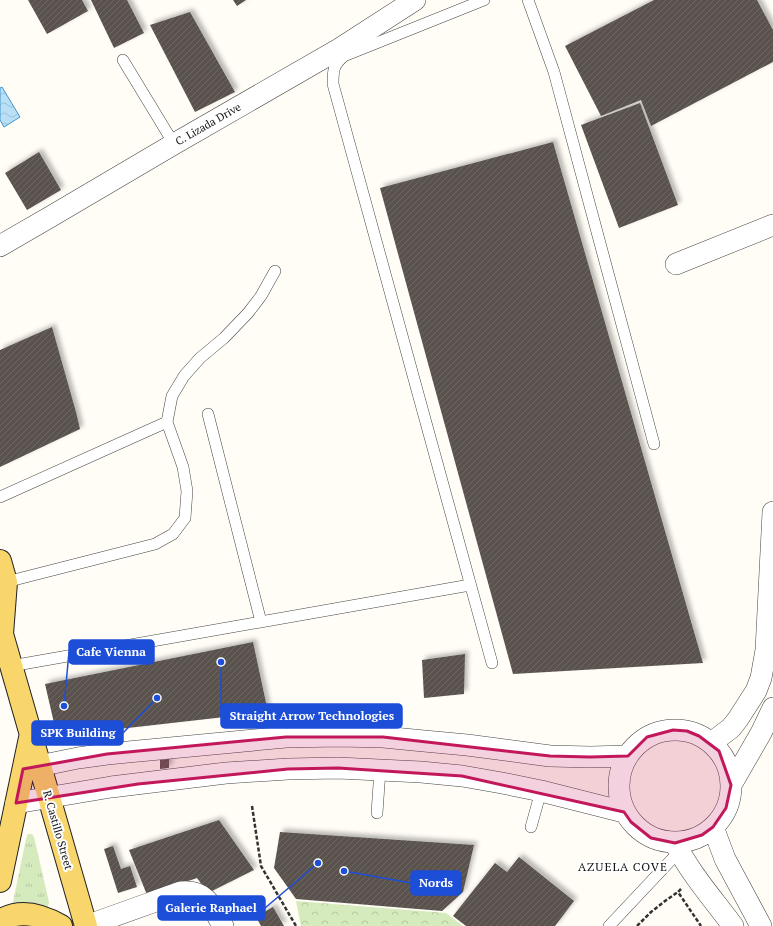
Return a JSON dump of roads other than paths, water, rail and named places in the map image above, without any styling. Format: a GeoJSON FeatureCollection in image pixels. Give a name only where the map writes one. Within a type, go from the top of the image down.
{"type":"FeatureCollection","features":[{"type":"Feature","properties":{"kind":"main road"},"geometry":{"type":"LineString","coordinates":[[0,560],[6,582],[1,632]]}},
{"type":"Feature","properties":{"kind":"main road","name":"R. Castillo Street"},"geometry":{"type":"LineString","coordinates":[[1,632],[31,735],[32,767],[49,797],[86,926]]}},
{"type":"Feature","properties":{"kind":"main road"},"geometry":{"type":"LineString","coordinates":[[0,881],[3,847],[16,803],[32,767]]}},
{"type":"Feature","properties":{"kind":"main road"},"geometry":{"type":"LineString","coordinates":[[0,921],[6,917],[18,914],[36,914],[61,926]]}},
{"type":"Feature","properties":{"kind":"street","name":"C. Lizada Drive"},"geometry":{"type":"LineString","coordinates":[[0,246],[339,49],[415,0]]}},
{"type":"Feature","properties":{"kind":"street"},"geometry":{"type":"LineString","coordinates":[[676,264],[773,225]]}},
{"type":"Feature","properties":{"kind":"street"},"geometry":{"type":"LineString","coordinates":[[711,743],[731,728],[738,719],[756,691],[761,678],[766,650],[773,512]]}},
{"type":"Feature","properties":{"kind":"street"},"geometry":{"type":"LineString","coordinates":[[731,784],[761,733],[773,708]]}},
{"type":"Feature","properties":{"kind":"street"},"geometry":{"type":"LineString","coordinates":[[673,730],[687,731],[711,743],[719,751],[725,762],[731,784],[730,796],[721,818],[713,827],[702,835],[681,845],[651,838],[640,831],[624,812],[620,798],[619,783],[621,769],[636,745],[647,737],[660,732],[673,730]]}},
{"type":"Feature","properties":{"kind":"street"},"geometry":{"type":"LineString","coordinates":[[32,767],[107,754],[224,742],[286,737],[339,736],[460,744],[550,756],[628,756]]}},
{"type":"Feature","properties":{"kind":"street"},"geometry":{"type":"LineString","coordinates":[[224,742],[226,773]]}},
{"type":"Feature","properties":{"kind":"street"},"geometry":{"type":"LineString","coordinates":[[16,803],[112,787],[226,773],[288,769],[338,768],[421,772],[462,776],[541,791],[624,812]]}},
{"type":"Feature","properties":{"kind":"street"},"geometry":{"type":"LineString","coordinates":[[713,827],[725,859],[761,926]]}},
{"type":"Feature","properties":{"kind":"street"},"geometry":{"type":"LineString","coordinates":[[681,845],[696,877],[733,926]]}},
{"type":"Feature","properties":{"kind":"street"},"geometry":{"type":"LineString","coordinates":[[86,926],[181,892],[189,891],[196,892],[208,900],[223,926]]}},
{"type":"Feature","properties":{"kind":"lane"},"geometry":{"type":"LineString","coordinates":[[484,0],[344,56],[338,61],[333,71],[333,84],[492,662]]}},
{"type":"Feature","properties":{"kind":"lane"},"geometry":{"type":"LineString","coordinates":[[528,0],[554,72],[654,444]]}},
{"type":"Feature","properties":{"kind":"lane"},"geometry":{"type":"LineString","coordinates":[[123,60],[174,144]]}},
{"type":"Feature","properties":{"kind":"lane"},"geometry":{"type":"LineString","coordinates":[[6,582],[155,544],[173,534],[185,518],[187,491],[183,467],[167,422],[172,396],[184,376],[200,358],[224,338],[248,313],[261,296],[275,271]]}},
{"type":"Feature","properties":{"kind":"lane"},"geometry":{"type":"LineString","coordinates":[[208,414],[261,622]]}},
{"type":"Feature","properties":{"kind":"lane"},"geometry":{"type":"LineString","coordinates":[[0,497],[167,422]]}},
{"type":"Feature","properties":{"kind":"lane"},"geometry":{"type":"LineString","coordinates":[[11,666],[470,585]]}},
{"type":"Feature","properties":{"kind":"lane"},"geometry":{"type":"LineString","coordinates":[[377,813],[380,770]]}},
{"type":"Feature","properties":{"kind":"lane"},"geometry":{"type":"LineString","coordinates":[[531,827],[541,791]]}},
{"type":"Feature","properties":{"kind":"lane"},"geometry":{"type":"LineString","coordinates":[[609,926],[681,845]]}},
{"type":"Feature","properties":{"kind":"water"},"geometry":{"type":"Polygon","coordinates":[[[2,87],[20,117],[4,127],[0,120],[0,88],[2,87]]]}},
{"type":"Feature","properties":{"kind":"place","name":"Straight Arrow Technologies"},"geometry":{"type":"Point","coordinates":[221,662]}},
{"type":"Feature","properties":{"kind":"place","name":"SPK Building"},"geometry":{"type":"Point","coordinates":[157,698]}},
{"type":"Feature","properties":{"kind":"place","name":"Cafe Vienna"},"geometry":{"type":"Point","coordinates":[64,706]}},
{"type":"Feature","properties":{"kind":"place","name":"Galerie Raphael"},"geometry":{"type":"Point","coordinates":[318,863]}},
{"type":"Feature","properties":{"kind":"place","name":"Nords"},"geometry":{"type":"Point","coordinates":[344,871]}},
{"type":"Feature","properties":{"kind":"district","name":"AZUELA COVE"},"geometry":{"type":"Point","coordinates":[623,866]}}]}
